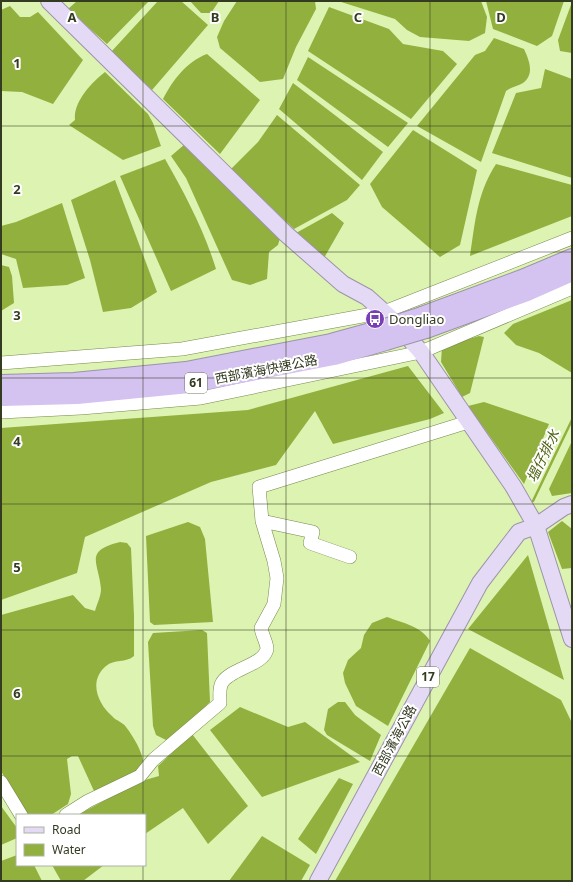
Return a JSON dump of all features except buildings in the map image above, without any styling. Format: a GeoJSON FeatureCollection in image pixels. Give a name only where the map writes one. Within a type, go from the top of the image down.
{"type":"FeatureCollection","features":[{"type":"Feature","properties":{"kind":"highway","name":"61"},"geometry":{"type":"LineString","coordinates":[[424,323],[572,258]]}},
{"type":"Feature","properties":{"kind":"highway","name":"61"},"geometry":{"type":"LineString","coordinates":[[384,327],[424,323],[527,292],[572,272]]}},
{"type":"Feature","properties":{"kind":"highway","name":"西部濱海快速公路"},"geometry":{"type":"LineString","coordinates":[[1,384],[74,382],[186,371],[331,343],[384,327]]}},
{"type":"Feature","properties":{"kind":"highway","name":"西部濱海快速公路"},"geometry":{"type":"LineString","coordinates":[[1,397],[77,395],[188,384],[334,356],[384,327]]}},
{"type":"Feature","properties":{"kind":"main road"},"geometry":{"type":"LineString","coordinates":[[48,1],[286,234],[342,284],[367,297],[384,327],[421,352],[513,486],[536,526],[572,639]]}},
{"type":"Feature","properties":{"kind":"main road","name":"西部濱海公路"},"geometry":{"type":"LineString","coordinates":[[318,881],[480,583],[519,532],[536,526],[564,507],[572,504]]}},
{"type":"Feature","properties":{"kind":"street"},"geometry":{"type":"LineString","coordinates":[[1,363],[182,349],[384,327],[572,238]]}},
{"type":"Feature","properties":{"kind":"street"},"geometry":{"type":"LineString","coordinates":[[1,412],[81,408],[201,398],[421,352],[572,288]]}},
{"type":"Feature","properties":{"kind":"street"},"geometry":{"type":"LineString","coordinates":[[68,814],[140,776],[153,760],[220,703],[222,683],[227,677],[248,667],[264,655],[267,648],[261,628],[274,604],[277,578],[274,561],[262,521],[260,487],[468,422]]}},
{"type":"Feature","properties":{"kind":"street"},"geometry":{"type":"LineString","coordinates":[[262,521],[313,532],[310,544],[350,557]]}},
{"type":"Feature","properties":{"kind":"street"},"geometry":{"type":"LineString","coordinates":[[1,782],[20,814]]}},
{"type":"Feature","properties":{"kind":"water"},"geometry":{"type":"Polygon","coordinates":[[[77,1],[149,1],[107,44],[68,9],[77,1]]]}},
{"type":"Feature","properties":{"kind":"water"},"geometry":{"type":"Polygon","coordinates":[[[158,1],[181,1],[208,25],[152,90],[111,52],[158,1]]]}},
{"type":"Feature","properties":{"kind":"water"},"geometry":{"type":"Polygon","coordinates":[[[190,1],[219,1],[211,13],[201,13],[190,1]]]}},
{"type":"Feature","properties":{"kind":"water"},"geometry":{"type":"Polygon","coordinates":[[[237,1],[315,1],[316,9],[296,47],[283,79],[260,82],[220,48],[217,37],[224,21],[237,1]]]}},
{"type":"Feature","properties":{"kind":"water"},"geometry":{"type":"Polygon","coordinates":[[[338,1],[481,1],[487,17],[485,33],[469,41],[420,37],[407,30],[395,19],[338,1]]]}},
{"type":"Feature","properties":{"kind":"water"},"geometry":{"type":"Polygon","coordinates":[[[486,1],[564,1],[552,36],[537,46],[493,29],[486,1]]]}},
{"type":"Feature","properties":{"kind":"water"},"geometry":{"type":"Polygon","coordinates":[[[572,2],[572,53],[560,51],[558,40],[572,2]]]}},
{"type":"Feature","properties":{"kind":"water"},"geometry":{"type":"Polygon","coordinates":[[[10,6],[20,17],[30,17],[38,12],[83,60],[53,104],[22,92],[1,91],[1,10],[10,6]]]}},
{"type":"Feature","properties":{"kind":"water"},"geometry":{"type":"Polygon","coordinates":[[[329,7],[389,29],[403,44],[443,51],[457,64],[411,119],[308,51],[329,7]]]}},
{"type":"Feature","properties":{"kind":"water"},"geometry":{"type":"Polygon","coordinates":[[[494,38],[524,49],[528,58],[530,71],[527,79],[523,83],[506,91],[481,162],[417,126],[475,55],[485,51],[494,38]]]}},
{"type":"Feature","properties":{"kind":"water"},"geometry":{"type":"Polygon","coordinates":[[[207,54],[260,100],[220,154],[163,99],[181,72],[199,57],[207,54]]]}},
{"type":"Feature","properties":{"kind":"water"},"geometry":{"type":"Polygon","coordinates":[[[308,57],[408,123],[388,147],[297,80],[308,57]]]}},
{"type":"Feature","properties":{"kind":"water"},"geometry":{"type":"Polygon","coordinates":[[[545,69],[572,79],[572,178],[492,153],[516,93],[541,88],[545,69]]]}},
{"type":"Feature","properties":{"kind":"water"},"geometry":{"type":"Polygon","coordinates":[[[105,72],[148,114],[153,123],[161,146],[123,160],[69,125],[75,120],[77,106],[84,93],[105,72]]]}},
{"type":"Feature","properties":{"kind":"water"},"geometry":{"type":"Polygon","coordinates":[[[293,83],[383,152],[362,180],[279,109],[293,83]]]}},
{"type":"Feature","properties":{"kind":"water"},"geometry":{"type":"Polygon","coordinates":[[[277,115],[360,185],[347,200],[294,229],[231,169],[258,142],[277,115]]]}},
{"type":"Feature","properties":{"kind":"water"},"geometry":{"type":"Polygon","coordinates":[[[413,130],[477,170],[460,245],[440,257],[382,207],[370,184],[413,130]]]}},
{"type":"Feature","properties":{"kind":"water"},"geometry":{"type":"Polygon","coordinates":[[[185,144],[280,238],[278,245],[269,252],[267,279],[250,285],[232,280],[186,178],[171,156],[185,144]]]}},
{"type":"Feature","properties":{"kind":"water"},"geometry":{"type":"Polygon","coordinates":[[[165,159],[194,212],[216,269],[171,291],[120,176],[165,159]]]}},
{"type":"Feature","properties":{"kind":"water"},"geometry":{"type":"Polygon","coordinates":[[[496,164],[572,185],[572,216],[470,256],[475,220],[481,197],[496,164]]]}},
{"type":"Feature","properties":{"kind":"water"},"geometry":{"type":"Polygon","coordinates":[[[115,180],[157,292],[131,308],[103,312],[90,260],[71,200],[115,180]]]}},
{"type":"Feature","properties":{"kind":"water"},"geometry":{"type":"Polygon","coordinates":[[[62,203],[85,278],[67,285],[23,288],[16,259],[1,254],[1,226],[16,222],[62,203]]]}},
{"type":"Feature","properties":{"kind":"water"},"geometry":{"type":"Polygon","coordinates":[[[332,213],[344,223],[324,258],[296,233],[332,213]]]}},
{"type":"Feature","properties":{"kind":"water"},"geometry":{"type":"Polygon","coordinates":[[[1,265],[9,267],[12,276],[14,303],[1,311],[1,265]]]}},
{"type":"Feature","properties":{"kind":"water"},"geometry":{"type":"Polygon","coordinates":[[[572,300],[572,373],[539,353],[516,345],[504,333],[513,324],[572,300]]]}},
{"type":"Feature","properties":{"kind":"water"},"geometry":{"type":"Polygon","coordinates":[[[479,336],[484,337],[470,393],[462,397],[441,362],[442,347],[479,336]]]}},
{"type":"Feature","properties":{"kind":"water"},"geometry":{"type":"Polygon","coordinates":[[[408,366],[444,413],[430,419],[333,444],[315,411],[276,465],[211,482],[85,537],[77,573],[1,600],[1,428],[248,410],[408,366]]]}},
{"type":"Feature","properties":{"kind":"water"},"geometry":{"type":"Polygon","coordinates":[[[484,402],[549,424],[524,484],[468,406],[484,402]]]}},
{"type":"Feature","properties":{"kind":"water"},"geometry":{"type":"Polygon","coordinates":[[[572,441],[572,493],[552,496],[549,489],[572,441]]]}},
{"type":"Feature","properties":{"kind":"water"},"geometry":{"type":"Polygon","coordinates":[[[562,521],[572,529],[572,568],[562,569],[548,532],[562,521]]]}},
{"type":"Feature","properties":{"kind":"water"},"geometry":{"type":"Polygon","coordinates":[[[188,522],[200,527],[205,539],[213,622],[154,625],[150,622],[146,536],[188,522]]]}},
{"type":"Feature","properties":{"kind":"water"},"geometry":{"type":"Polygon","coordinates":[[[120,542],[127,543],[131,548],[134,656],[127,660],[113,662],[106,666],[97,678],[97,692],[99,699],[107,711],[114,718],[125,725],[133,737],[141,752],[144,769],[94,791],[78,756],[72,756],[67,759],[71,794],[68,804],[53,814],[25,814],[1,771],[1,615],[73,595],[85,608],[95,611],[101,589],[96,565],[97,554],[101,549],[120,542]]]}},
{"type":"Feature","properties":{"kind":"water"},"geometry":{"type":"Polygon","coordinates":[[[528,555],[564,680],[468,629],[528,555]]]}},
{"type":"Feature","properties":{"kind":"water"},"geometry":{"type":"Polygon","coordinates":[[[387,617],[417,628],[430,641],[388,726],[356,706],[345,683],[343,673],[348,660],[361,648],[364,635],[372,623],[387,617]]]}},
{"type":"Feature","properties":{"kind":"water"},"geometry":{"type":"Polygon","coordinates":[[[202,630],[207,633],[210,702],[170,742],[156,735],[153,726],[148,642],[153,633],[202,630]]]}},
{"type":"Feature","properties":{"kind":"water"},"geometry":{"type":"Polygon","coordinates":[[[470,648],[561,700],[572,723],[572,881],[335,881],[470,648]]]}},
{"type":"Feature","properties":{"kind":"water"},"geometry":{"type":"Polygon","coordinates":[[[338,702],[345,702],[355,715],[381,735],[370,761],[327,735],[324,730],[328,709],[338,702]]]}},
{"type":"Feature","properties":{"kind":"water"},"geometry":{"type":"Polygon","coordinates":[[[240,707],[288,727],[305,722],[360,762],[262,797],[210,730],[240,707]]]}},
{"type":"Feature","properties":{"kind":"water"},"geometry":{"type":"Polygon","coordinates":[[[192,734],[248,806],[208,844],[183,808],[146,833],[146,814],[80,814],[138,782],[159,776],[158,766],[192,734]]]}},
{"type":"Feature","properties":{"kind":"water"},"geometry":{"type":"Polygon","coordinates":[[[339,778],[353,784],[316,854],[298,839],[339,778]]]}},
{"type":"Feature","properties":{"kind":"water"},"geometry":{"type":"Polygon","coordinates":[[[1,806],[16,827],[16,838],[1,845],[1,806]]]}},
{"type":"Feature","properties":{"kind":"water"},"geometry":{"type":"Polygon","coordinates":[[[262,836],[310,865],[301,881],[229,881],[262,836]]]}},
{"type":"Feature","properties":{"kind":"water"},"geometry":{"type":"Polygon","coordinates":[[[16,855],[16,866],[34,866],[42,881],[1,881],[1,861],[16,855]]]}},
{"type":"Feature","properties":{"kind":"water"},"geometry":{"type":"Polygon","coordinates":[[[53,866],[103,866],[83,881],[61,881],[53,866]]]}},
{"type":"Feature","properties":{"kind":"waterway","name":"塭仔排水"},"geometry":{"type":"LineString","coordinates":[[533,501],[572,420]]}},
{"type":"Feature","properties":{"kind":"place","name":"Dongliao"},"geometry":{"type":"Point","coordinates":[375,319]}}]}
